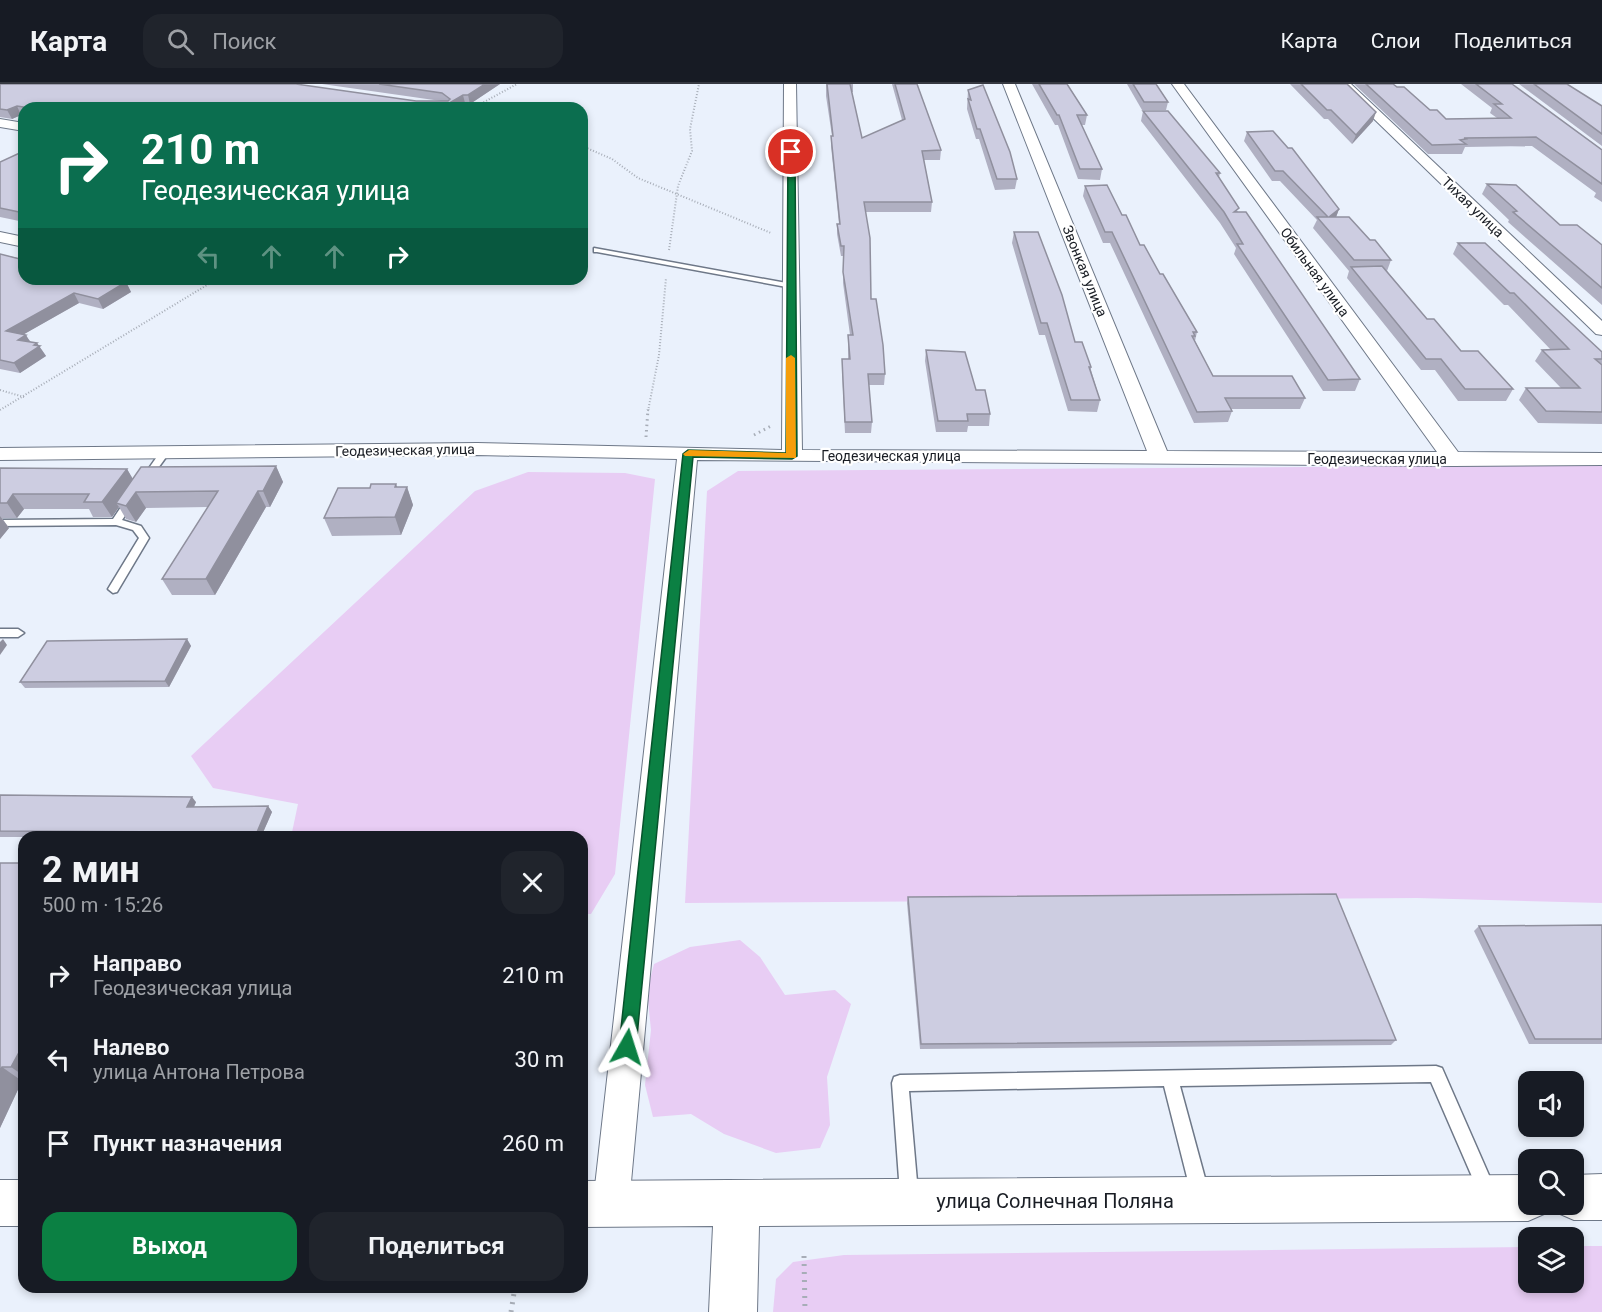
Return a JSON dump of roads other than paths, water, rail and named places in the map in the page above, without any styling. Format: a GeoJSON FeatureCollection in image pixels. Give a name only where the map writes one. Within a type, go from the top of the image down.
{"type":"FeatureCollection","features":[{"type":"Feature","properties":{"kind":"street"},"geometry":{"type":"LineString","coordinates":[[790,84],[792,456]]}},
{"type":"Feature","properties":{"kind":"street","name":"Звонкая улица"},"geometry":{"type":"LineString","coordinates":[[1009,84],[1160,458]]}},
{"type":"Feature","properties":{"kind":"street","name":"Обильная улица"},"geometry":{"type":"LineString","coordinates":[[1178,84],[1453,460]]}},
{"type":"Feature","properties":{"kind":"street","name":"Тихая улица"},"geometry":{"type":"LineString","coordinates":[[1344,84],[1602,330]]}},
{"type":"Feature","properties":{"kind":"street"},"geometry":{"type":"LineString","coordinates":[[0,123],[18,126]]}},
{"type":"Feature","properties":{"kind":"street"},"geometry":{"type":"LineString","coordinates":[[0,237],[18,241]]}},
{"type":"Feature","properties":{"kind":"street","name":"Геодезическая улица"},"geometry":{"type":"LineString","coordinates":[[0,454],[477,449],[792,456],[1602,459]]}},
{"type":"Feature","properties":{"kind":"street"},"geometry":{"type":"LineString","coordinates":[[597,1204],[688,454]]}},
{"type":"Feature","properties":{"kind":"street"},"geometry":{"type":"LineString","coordinates":[[1584,1197],[1602,1197]]}},
{"type":"Feature","properties":{"kind":"street","name":"улица Солнечная Поляна"},"geometry":{"type":"LineString","coordinates":[[597,1204],[1509,1198]]}},
{"type":"Feature","properties":{"kind":"street"},"geometry":{"type":"LineString","coordinates":[[733,1312],[737,1203]]}},
{"type":"Feature","properties":{"kind":"lane"},"geometry":{"type":"LineString","coordinates":[[597,250],[792,286]]}},
{"type":"Feature","properties":{"kind":"lane"},"geometry":{"type":"LineString","coordinates":[[116,522],[164,453]]}},
{"type":"Feature","properties":{"kind":"lane"},"geometry":{"type":"LineString","coordinates":[[0,523],[116,522],[137,528],[144,538],[113,589]]}},
{"type":"Feature","properties":{"kind":"lane"},"geometry":{"type":"LineString","coordinates":[[0,633],[18,633]]}},
{"type":"Feature","properties":{"kind":"lane"},"geometry":{"type":"LineString","coordinates":[[910,1202],[900,1083],[1436,1074],[1509,1198]]}},
{"type":"Feature","properties":{"kind":"lane"},"geometry":{"type":"LineString","coordinates":[[1170,1078],[1202,1200]]}}]}
